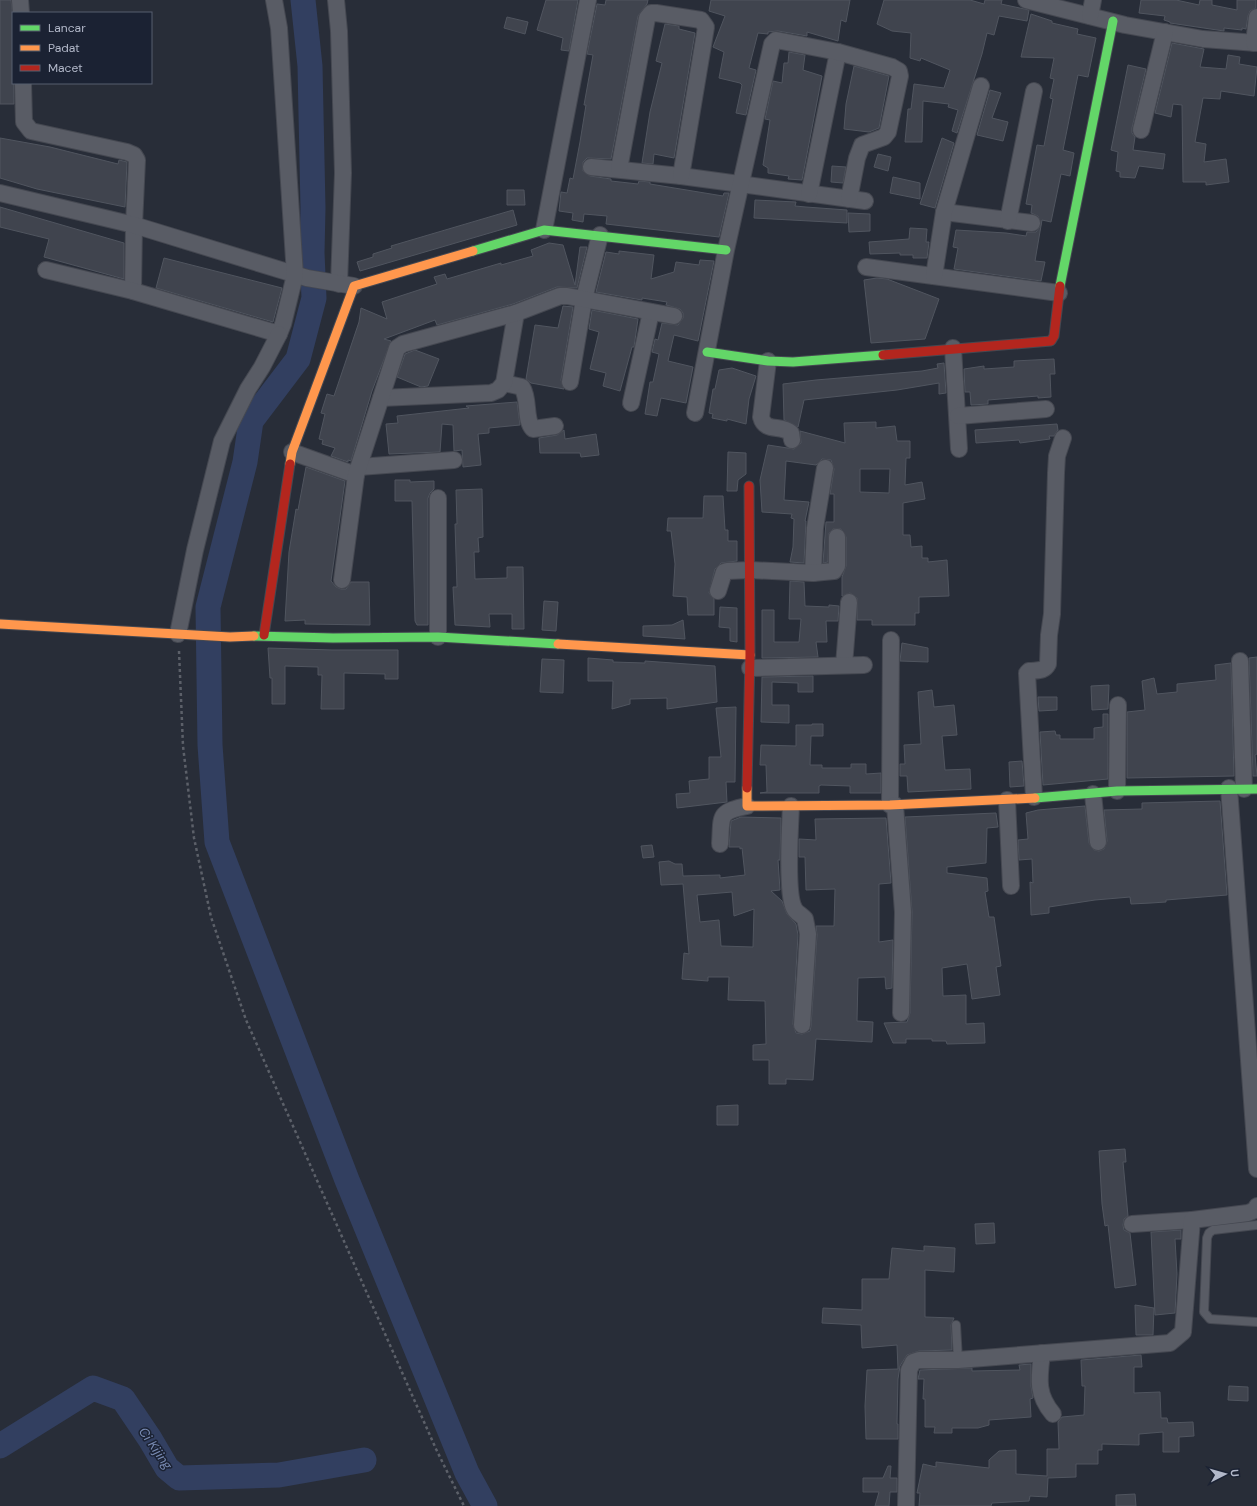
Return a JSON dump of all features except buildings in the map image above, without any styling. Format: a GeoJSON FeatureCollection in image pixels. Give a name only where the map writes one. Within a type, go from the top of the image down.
{"type":"FeatureCollection","features":[{"type":"Feature","properties":{"kind":"street"},"geometry":{"type":"LineString","coordinates":[[20,0],[21,12]]}},
{"type":"Feature","properties":{"kind":"street"},"geometry":{"type":"LineString","coordinates":[[178,634],[195,550],[222,441],[248,389],[262,367],[279,334],[301,276],[279,28],[274,0]]}},
{"type":"Feature","properties":{"kind":"street"},"geometry":{"type":"LineString","coordinates":[[264,635],[292,452],[340,284],[343,173],[340,31],[336,0]]}},
{"type":"Feature","properties":{"kind":"street"},"geometry":{"type":"LineString","coordinates":[[544,230],[588,0]]}},
{"type":"Feature","properties":{"kind":"street"},"geometry":{"type":"LineString","coordinates":[[1026,0],[1113,22],[1165,32],[1203,39],[1255,43],[1257,17]]}},
{"type":"Feature","properties":{"kind":"street"},"geometry":{"type":"LineString","coordinates":[[1090,16],[1093,0]]}},
{"type":"Feature","properties":{"kind":"street"},"geometry":{"type":"LineString","coordinates":[[619,169],[647,18],[651,13],[656,13],[701,20],[706,27],[681,176]]}},
{"type":"Feature","properties":{"kind":"street"},"geometry":{"type":"LineString","coordinates":[[707,352],[768,361],[793,362],[1051,341],[1054,336],[1060,293],[1113,22]]}},
{"type":"Feature","properties":{"kind":"street"},"geometry":{"type":"LineString","coordinates":[[1141,130],[1165,32]]}},
{"type":"Feature","properties":{"kind":"street"},"geometry":{"type":"LineString","coordinates":[[695,413],[726,250],[742,185],[772,44],[778,40],[838,52],[897,68],[900,76],[888,132],[884,137],[862,145],[849,199]]}},
{"type":"Feature","properties":{"kind":"street"},"geometry":{"type":"LineString","coordinates":[[809,194],[838,52]]}},
{"type":"Feature","properties":{"kind":"street"},"geometry":{"type":"LineString","coordinates":[[23,84],[24,122],[31,131],[134,155],[137,164],[133,292]]}},
{"type":"Feature","properties":{"kind":"street"},"geometry":{"type":"LineString","coordinates":[[934,276],[944,212],[981,86]]}},
{"type":"Feature","properties":{"kind":"street"},"geometry":{"type":"LineString","coordinates":[[1008,221],[1034,91]]}},
{"type":"Feature","properties":{"kind":"street"},"geometry":{"type":"LineString","coordinates":[[591,166],[681,176],[865,201]]}},
{"type":"Feature","properties":{"kind":"street"},"geometry":{"type":"LineString","coordinates":[[0,193],[134,225],[301,276],[340,284],[544,230],[726,250]]}},
{"type":"Feature","properties":{"kind":"street"},"geometry":{"type":"LineString","coordinates":[[944,212],[1032,223]]}},
{"type":"Feature","properties":{"kind":"street"},"geometry":{"type":"LineString","coordinates":[[570,382],[584,299],[600,235]]}},
{"type":"Feature","properties":{"kind":"street"},"geometry":{"type":"LineString","coordinates":[[866,267],[1060,293]]}},
{"type":"Feature","properties":{"kind":"street"},"geometry":{"type":"LineString","coordinates":[[46,270],[133,292],[279,334]]}},
{"type":"Feature","properties":{"kind":"street"},"geometry":{"type":"LineString","coordinates":[[342,580],[357,471],[397,348],[403,344],[516,313],[560,296],[674,316]]}},
{"type":"Feature","properties":{"kind":"street"},"geometry":{"type":"LineString","coordinates":[[631,403],[651,312]]}},
{"type":"Feature","properties":{"kind":"street"},"geometry":{"type":"LineString","coordinates":[[381,398],[491,393],[498,390],[504,382],[516,313]]}},
{"type":"Feature","properties":{"kind":"street"},"geometry":{"type":"LineString","coordinates":[[953,348],[959,449]]}},
{"type":"Feature","properties":{"kind":"street"},"geometry":{"type":"LineString","coordinates":[[768,361],[761,417],[762,423],[767,427],[786,429],[791,433],[792,440]]}},
{"type":"Feature","properties":{"kind":"street"},"geometry":{"type":"LineString","coordinates":[[504,382],[522,387],[526,397],[530,425],[533,429],[555,426]]}},
{"type":"Feature","properties":{"kind":"street"},"geometry":{"type":"LineString","coordinates":[[958,416],[1046,409]]}},
{"type":"Feature","properties":{"kind":"street"},"geometry":{"type":"LineString","coordinates":[[1034,797],[1027,673],[1029,670],[1042,671],[1048,664],[1049,635],[1052,614],[1057,456],[1063,438]]}},
{"type":"Feature","properties":{"kind":"street"},"geometry":{"type":"LineString","coordinates":[[292,452],[357,471],[454,460]]}},
{"type":"Feature","properties":{"kind":"street"},"geometry":{"type":"LineString","coordinates":[[814,573],[815,528],[825,468]]}},
{"type":"Feature","properties":{"kind":"street"},"geometry":{"type":"LineString","coordinates":[[747,806],[750,662],[749,486]]}},
{"type":"Feature","properties":{"kind":"street"},"geometry":{"type":"LineString","coordinates":[[438,498],[438,637]]}},
{"type":"Feature","properties":{"kind":"street"},"geometry":{"type":"LineString","coordinates":[[718,591],[724,572],[750,570],[814,573],[832,572],[836,569],[837,537]]}},
{"type":"Feature","properties":{"kind":"street"},"geometry":{"type":"LineString","coordinates":[[844,665],[849,602]]}},
{"type":"Feature","properties":{"kind":"street"},"geometry":{"type":"LineString","coordinates":[[0,624],[197,636],[234,637],[264,635],[333,638],[438,637],[750,662],[864,665]]}},
{"type":"Feature","properties":{"kind":"street"},"geometry":{"type":"LineString","coordinates":[[891,640],[892,805],[903,912],[901,1013]]}},
{"type":"Feature","properties":{"kind":"street"},"geometry":{"type":"LineString","coordinates":[[1240,661],[1243,788],[1257,1169]]}},
{"type":"Feature","properties":{"kind":"street"},"geometry":{"type":"LineString","coordinates":[[1117,791],[1118,705]]}},
{"type":"Feature","properties":{"kind":"street"},"geometry":{"type":"LineString","coordinates":[[720,844],[722,819],[726,812],[747,806],[892,805],[1007,800],[1117,791],[1243,788]]}},
{"type":"Feature","properties":{"kind":"street"},"geometry":{"type":"LineString","coordinates":[[1093,794],[1098,842]]}},
{"type":"Feature","properties":{"kind":"street"},"geometry":{"type":"LineString","coordinates":[[1007,800],[1011,886]]}},
{"type":"Feature","properties":{"kind":"street"},"geometry":{"type":"LineString","coordinates":[[791,806],[790,859],[792,901],[796,912],[805,919],[807,929],[802,1025]]}},
{"type":"Feature","properties":{"kind":"street"},"geometry":{"type":"LineString","coordinates":[[1132,1224],[1192,1220],[1248,1213],[1255,1210],[1257,1206]]}},
{"type":"Feature","properties":{"kind":"street"},"geometry":{"type":"LineString","coordinates":[[906,1506],[908,1370],[913,1362],[918,1360],[958,1360],[1170,1343],[1183,1332],[1192,1220]]}},
{"type":"Feature","properties":{"kind":"street"},"geometry":{"type":"LineString","coordinates":[[1042,1353],[1038,1382],[1043,1399],[1053,1414]]}},
{"type":"Feature","properties":{"kind":"lane"},"geometry":{"type":"LineString","coordinates":[[1257,1225],[1213,1230],[1209,1233],[1207,1238],[1204,1312],[1210,1319],[1257,1322]]}},
{"type":"Feature","properties":{"kind":"lane"},"geometry":{"type":"LineString","coordinates":[[956,1325],[958,1360]]}},
{"type":"Feature","properties":{"kind":"path"},"geometry":{"type":"LineString","coordinates":[[178,634],[183,746],[194,838],[211,917],[246,1020],[429,1434],[464,1506]]}},
{"type":"Feature","properties":{"kind":"waterway"},"geometry":{"type":"LineString","coordinates":[[303,0],[310,66],[313,208],[312,253],[314,298],[298,359],[251,421],[245,462],[208,607],[210,745],[217,842],[347,1180],[467,1473],[485,1506]]}},
{"type":"Feature","properties":{"kind":"waterway","name":"Ci Kijing"},"geometry":{"type":"LineString","coordinates":[[0,1446],[93,1388],[123,1399],[150,1439],[167,1468],[179,1478],[279,1475],[364,1460]]}},
{"type":"Feature","properties":{"kind":"traffic: fast"},"geometry":{"type":"LineString","coordinates":[[1060,286],[1113,21]]}},
{"type":"Feature","properties":{"kind":"traffic: fast"},"geometry":{"type":"LineString","coordinates":[[473,251],[544,230],[726,250]]}},
{"type":"Feature","properties":{"kind":"traffic: fast"},"geometry":{"type":"LineString","coordinates":[[707,352],[768,361],[793,362],[883,355]]}},
{"type":"Feature","properties":{"kind":"traffic: fast"},"geometry":{"type":"LineString","coordinates":[[254,636],[333,638],[438,637],[558,644]]}},
{"type":"Feature","properties":{"kind":"traffic: fast"},"geometry":{"type":"LineString","coordinates":[[1035,798],[1117,791],[1257,789]]}},
{"type":"Feature","properties":{"kind":"traffic: slow"},"geometry":{"type":"LineString","coordinates":[[290,464],[292,452],[354,286],[473,251]]}},
{"type":"Feature","properties":{"kind":"traffic: slow"},"geometry":{"type":"LineString","coordinates":[[0,624],[230,637],[254,636]]}},
{"type":"Feature","properties":{"kind":"traffic: slow"},"geometry":{"type":"LineString","coordinates":[[558,644],[750,655]]}},
{"type":"Feature","properties":{"kind":"traffic: slow"},"geometry":{"type":"LineString","coordinates":[[747,788],[747,806],[890,805],[1035,798]]}},
{"type":"Feature","properties":{"kind":"traffic: jam"},"geometry":{"type":"LineString","coordinates":[[883,355],[1051,341],[1054,336],[1060,286]]}},
{"type":"Feature","properties":{"kind":"traffic: jam"},"geometry":{"type":"LineString","coordinates":[[264,635],[290,464]]}},
{"type":"Feature","properties":{"kind":"traffic: jam"},"geometry":{"type":"LineString","coordinates":[[747,788],[750,655],[749,486]]}}]}
